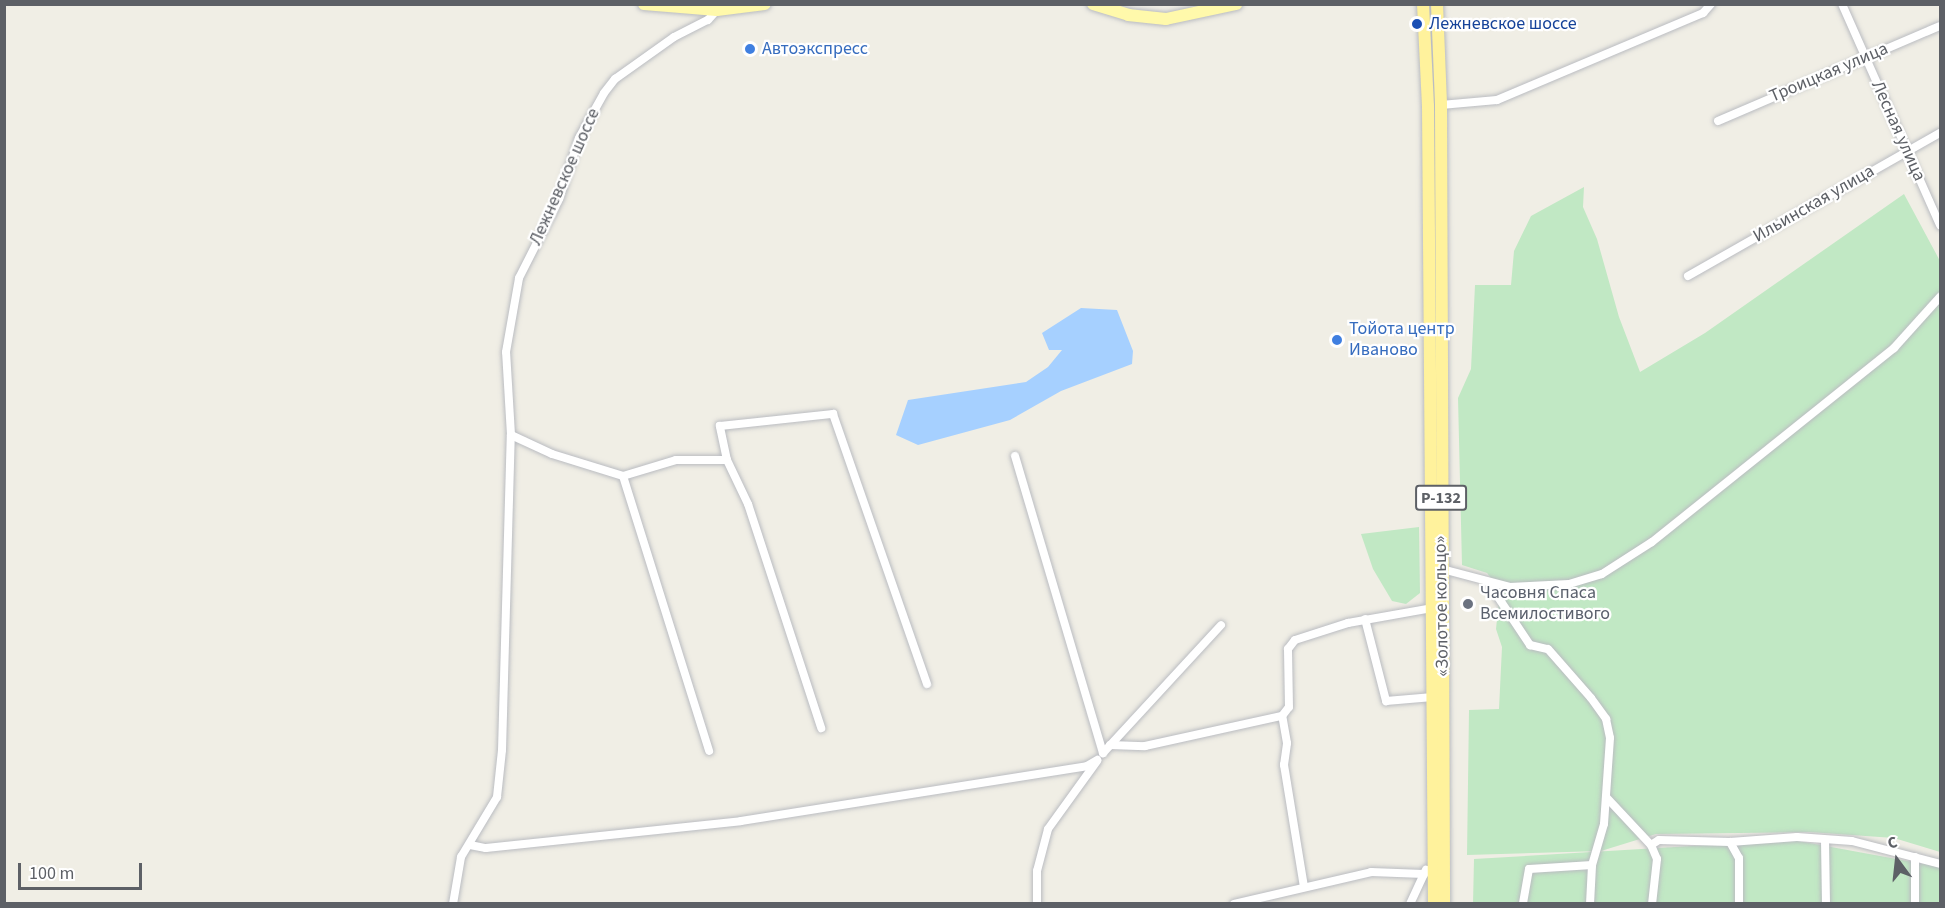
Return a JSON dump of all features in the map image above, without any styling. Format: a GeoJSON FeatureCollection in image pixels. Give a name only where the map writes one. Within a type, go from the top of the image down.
{"type":"FeatureCollection","features":[{"type":"Feature","properties":{"kind":"highway","name":"Р-132"},"geometry":{"type":"LineString","coordinates":[[1423,4],[1434,105]]}},
{"type":"Feature","properties":{"kind":"highway","name":"«Золотое кольцо»"},"geometry":{"type":"LineString","coordinates":[[1434,903],[1432,608],[1434,105],[1440,92],[1437,4]]}},
{"type":"Feature","properties":{"kind":"highway","name":"«Золотое кольцо»"},"geometry":{"type":"LineString","coordinates":[[1434,105],[1442,569],[1444,903]]}},
{"type":"Feature","properties":{"kind":"main road"},"geometry":{"type":"LineString","coordinates":[[644,4],[717,10],[765,4]]}},
{"type":"Feature","properties":{"kind":"main road"},"geometry":{"type":"LineString","coordinates":[[1093,4],[1128,15],[1166,19],[1236,4]]}},
{"type":"Feature","properties":{"kind":"main road"},"geometry":{"type":"LineString","coordinates":[[1123,4],[1165,12],[1202,4]]}},
{"type":"Feature","properties":{"kind":"street"},"geometry":{"type":"LineString","coordinates":[[1434,105],[1497,100],[1703,13],[1712,4]]}},
{"type":"Feature","properties":{"kind":"street","name":"Лесная улица"},"geometry":{"type":"LineString","coordinates":[[1842,4],[1941,225]]}},
{"type":"Feature","properties":{"kind":"street","name":"Лежневское шоссе"},"geometry":{"type":"LineString","coordinates":[[453,903],[460,857],[470,845],[497,797],[502,750],[511,435],[506,352],[510,315],[519,278],[559,199],[579,138],[615,79],[675,37],[708,20],[717,10]]}},
{"type":"Feature","properties":{"kind":"street","name":"Троицкая улица"},"geometry":{"type":"LineString","coordinates":[[1718,121],[1941,26]]}},
{"type":"Feature","properties":{"kind":"street","name":"Ильинская улица"},"geometry":{"type":"LineString","coordinates":[[1688,276],[1941,133]]}},
{"type":"Feature","properties":{"kind":"street"},"geometry":{"type":"LineString","coordinates":[[1442,569],[1510,587],[1569,584],[1602,574],[1629,558],[1894,348],[1941,297]]}},
{"type":"Feature","properties":{"kind":"street"},"geometry":{"type":"LineString","coordinates":[[821,728],[748,504],[727,460],[720,426],[833,414],[927,684]]}},
{"type":"Feature","properties":{"kind":"street"},"geometry":{"type":"LineString","coordinates":[[511,435],[552,454],[623,476],[676,460],[727,460]]}},
{"type":"Feature","properties":{"kind":"street"},"geometry":{"type":"LineString","coordinates":[[1015,456],[1103,753]]}},
{"type":"Feature","properties":{"kind":"street"},"geometry":{"type":"LineString","coordinates":[[623,476],[709,751]]}},
{"type":"Feature","properties":{"kind":"street"},"geometry":{"type":"LineString","coordinates":[[1488,582],[1530,645],[1548,649],[1606,719],[1610,747],[1607,798],[1592,865],[1590,903]]}},
{"type":"Feature","properties":{"kind":"street"},"geometry":{"type":"LineString","coordinates":[[1110,745],[1145,746],[1282,716],[1289,707],[1288,649],[1295,640],[1365,619],[1432,608]]}},
{"type":"Feature","properties":{"kind":"street"},"geometry":{"type":"LineString","coordinates":[[1365,619],[1386,701],[1433,697]]}},
{"type":"Feature","properties":{"kind":"street"},"geometry":{"type":"LineString","coordinates":[[1037,903],[1037,871],[1048,829],[1097,760],[1221,625]]}},
{"type":"Feature","properties":{"kind":"street"},"geometry":{"type":"LineString","coordinates":[[1282,716],[1287,743],[1286,796],[1304,887]]}},
{"type":"Feature","properties":{"kind":"street"},"geometry":{"type":"LineString","coordinates":[[470,845],[486,848],[741,821],[1088,766],[1097,760]]}},
{"type":"Feature","properties":{"kind":"street"},"geometry":{"type":"LineString","coordinates":[[1607,798],[1651,845],[1657,859],[1652,903]]}},
{"type":"Feature","properties":{"kind":"street"},"geometry":{"type":"LineString","coordinates":[[1651,845],[1659,840],[1730,842],[1797,837],[1852,841],[1941,864]]}},
{"type":"Feature","properties":{"kind":"street"},"geometry":{"type":"LineString","coordinates":[[1825,840],[1826,903]]}},
{"type":"Feature","properties":{"kind":"street"},"geometry":{"type":"LineString","coordinates":[[1730,842],[1739,858],[1739,903]]}},
{"type":"Feature","properties":{"kind":"street"},"geometry":{"type":"LineString","coordinates":[[1410,903],[1434,855],[1444,845]]}},
{"type":"Feature","properties":{"kind":"street"},"geometry":{"type":"LineString","coordinates":[[1915,857],[1915,903]]}},
{"type":"Feature","properties":{"kind":"street"},"geometry":{"type":"LineString","coordinates":[[1523,903],[1529,869],[1592,865]]}},
{"type":"Feature","properties":{"kind":"street"},"geometry":{"type":"LineString","coordinates":[[1234,903],[1371,872],[1424,874]]}},
{"type":"Feature","properties":{"kind":"street"},"geometry":{"type":"LineString","coordinates":[[1268,894],[1271,903]]}},
{"type":"Feature","properties":{"kind":"green space"},"geometry":{"type":"Polygon","coordinates":[[[1584,187],[1583,207],[1597,239],[1619,317],[1640,372],[1705,333],[1904,194],[1940,261],[1940,852],[1894,838],[1809,832],[1656,834],[1601,851],[1467,855],[1469,710],[1499,709],[1502,647],[1496,629],[1500,590],[1487,573],[1462,565],[1458,398],[1471,369],[1475,285],[1511,285],[1514,251],[1531,216],[1584,187]]]}},
{"type":"Feature","properties":{"kind":"green space"},"geometry":{"type":"Polygon","coordinates":[[[1419,527],[1420,593],[1406,604],[1392,601],[1373,569],[1361,534],[1419,527]]]}},
{"type":"Feature","properties":{"kind":"green space"},"geometry":{"type":"Polygon","coordinates":[[[1793,840],[1940,867],[1940,903],[1473,904],[1474,859],[1793,840]]]}},
{"type":"Feature","properties":{"kind":"water"},"geometry":{"type":"Polygon","coordinates":[[[1081,308],[1117,310],[1133,351],[1132,364],[1061,391],[1010,420],[918,445],[896,435],[908,400],[1026,382],[1048,367],[1062,350],[1049,350],[1042,333],[1081,308]]]}},
{"type":"Feature","properties":{"kind":"place","name":"Лежневское шоссе"},"geometry":{"type":"Point","coordinates":[1417,24]}},
{"type":"Feature","properties":{"kind":"place","name":"Автоэкспресс"},"geometry":{"type":"Point","coordinates":[750,49]}},
{"type":"Feature","properties":{"kind":"place","name":"Тойота центр Иваново"},"geometry":{"type":"Point","coordinates":[1337,340]}},
{"type":"Feature","properties":{"kind":"place","name":"Часовня Спаса Всемилостивого"},"geometry":{"type":"Point","coordinates":[1468,604]}}]}
